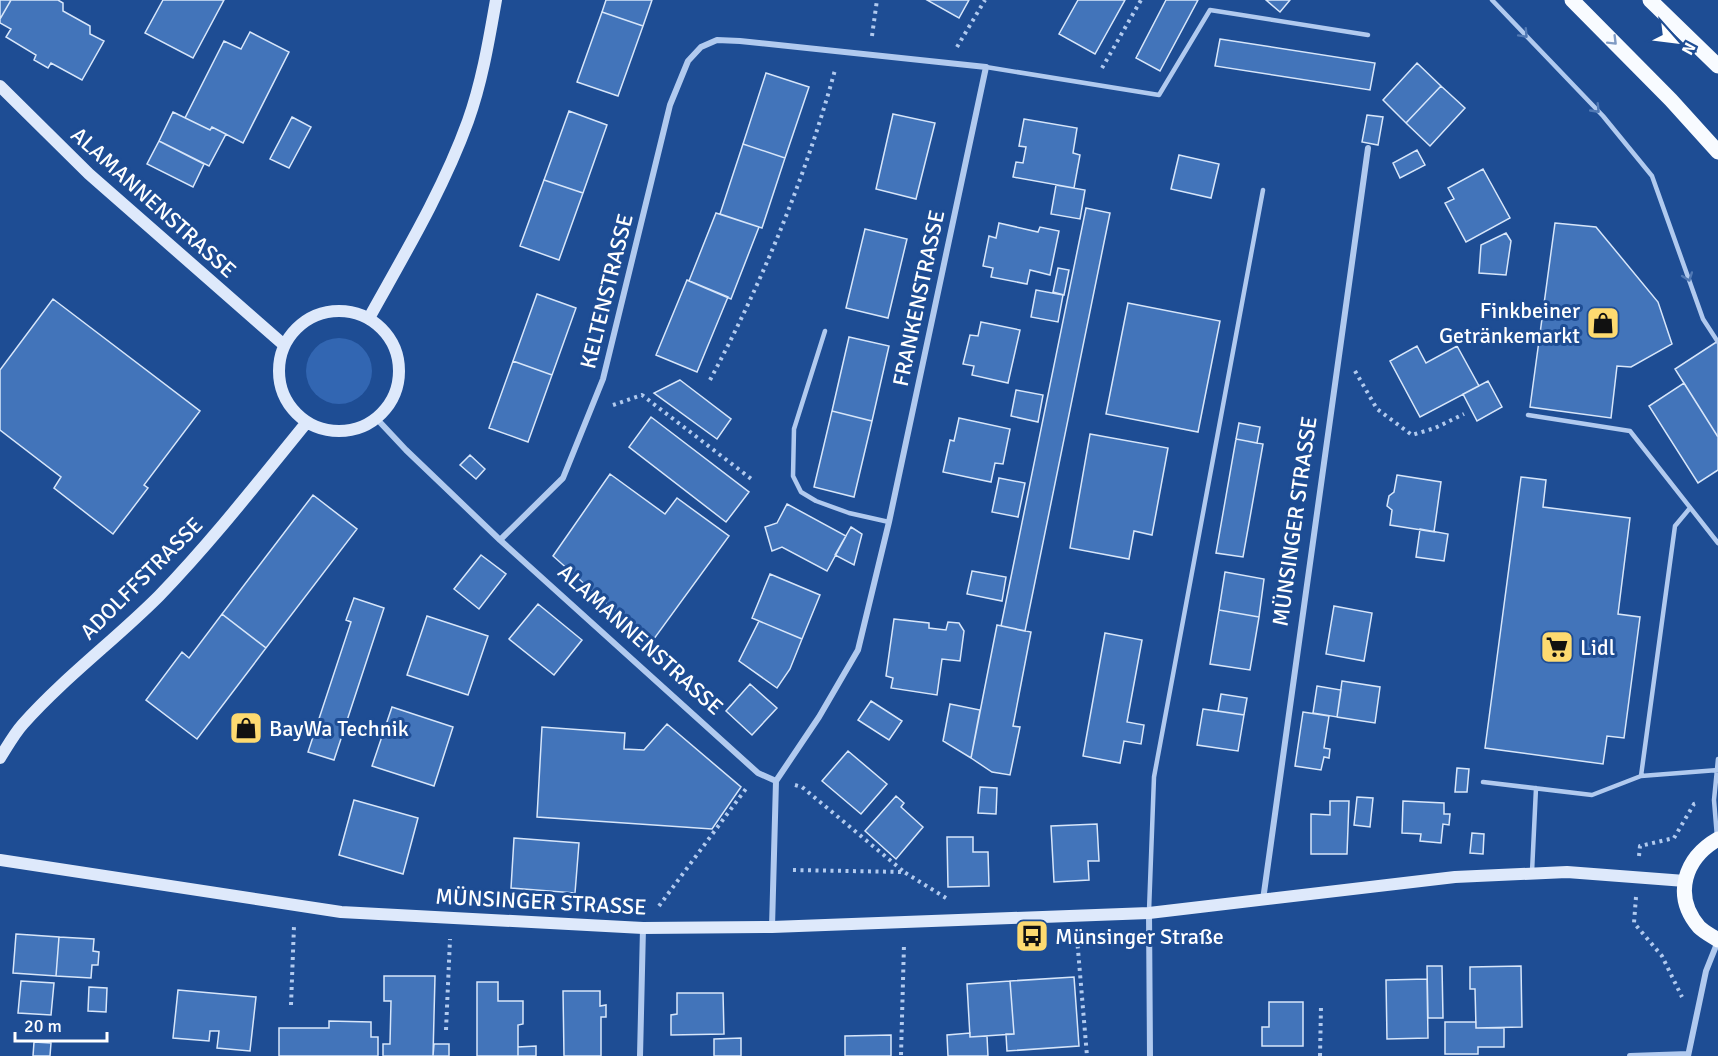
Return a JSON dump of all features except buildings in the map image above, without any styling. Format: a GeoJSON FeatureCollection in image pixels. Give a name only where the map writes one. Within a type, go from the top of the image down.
{"type":"FeatureCollection","features":[{"type":"Feature","properties":{"kind":"main road"},"geometry":{"type":"LineString","coordinates":[[1572,0],[1671,100],[1718,152]]}},
{"type":"Feature","properties":{"kind":"main road"},"geometry":{"type":"LineString","coordinates":[[1650,0],[1718,66]]}},
{"type":"Feature","properties":{"kind":"main road"},"geometry":{"type":"LineString","coordinates":[[1717,839],[1699,852],[1689,867],[1685,881],[1685,898],[1692,917],[1701,929],[1718,941]]}},
{"type":"Feature","properties":{"kind":"street"},"geometry":{"type":"LineString","coordinates":[[369,318],[424,217],[451,162],[468,120],[489,43],[496,0]]}},
{"type":"Feature","properties":{"kind":"street","name":"KELTENSTRASSE"},"geometry":{"type":"LineString","coordinates":[[500,540],[563,477],[603,379],[670,105],[688,61],[701,47],[717,39],[840,52]]}},
{"type":"Feature","properties":{"kind":"street"},"geometry":{"type":"LineString","coordinates":[[840,52],[986,67]]}},
{"type":"Feature","properties":{"kind":"street","name":"FRANKENSTRASSE"},"geometry":{"type":"LineString","coordinates":[[776,781],[819,717],[858,650],[889,522],[986,67]]}},
{"type":"Feature","properties":{"kind":"street","name":"ALAMANNENSTRASSE"},"geometry":{"type":"LineString","coordinates":[[0,86],[89,174],[284,345]]}},
{"type":"Feature","properties":{"kind":"street","name":"MÜNSINGER STRASSE"},"geometry":{"type":"LineString","coordinates":[[1263,900],[1368,148]]}},
{"type":"Feature","properties":{"kind":"street"},"geometry":{"type":"LineString","coordinates":[[330,311],[350,312],[369,318],[384,330],[394,346],[399,365],[397,384],[390,403],[376,418],[362,427],[343,431],[325,430],[307,422],[294,411],[284,397],[279,380],[279,362],[284,345],[296,328],[312,317],[330,311]]}},
{"type":"Feature","properties":{"kind":"street","name":"ALAMANNENSTRASSE"},"geometry":{"type":"LineString","coordinates":[[376,418],[500,540],[758,773],[776,781]]}},
{"type":"Feature","properties":{"kind":"street","name":"ADOLFFSTRASSE"},"geometry":{"type":"LineString","coordinates":[[0,758],[22,726],[74,672],[160,595],[223,524],[307,422]]}},
{"type":"Feature","properties":{"kind":"street"},"geometry":{"type":"LineString","coordinates":[[772,927],[776,781]]}},
{"type":"Feature","properties":{"kind":"street","name":"MÜNSINGER STRASSE"},"geometry":{"type":"LineString","coordinates":[[0,860],[341,912],[643,928],[772,927],[1149,914],[1455,878],[1567,872],[1685,881]]}},
{"type":"Feature","properties":{"kind":"street"},"geometry":{"type":"LineString","coordinates":[[1149,914],[1150,1056]]}},
{"type":"Feature","properties":{"kind":"street"},"geometry":{"type":"LineString","coordinates":[[640,1056],[643,928]]}},
{"type":"Feature","properties":{"kind":"street"},"geometry":{"type":"LineString","coordinates":[[1630,1056],[1688,1055],[1706,971],[1718,941]]}},
{"type":"Feature","properties":{"kind":"lane"},"geometry":{"type":"LineString","coordinates":[[1492,0],[1603,116],[1652,176],[1703,319],[1718,342]]}},
{"type":"Feature","properties":{"kind":"lane"},"geometry":{"type":"LineString","coordinates":[[986,67],[1159,95],[1210,10],[1368,35]]}},
{"type":"Feature","properties":{"kind":"lane"},"geometry":{"type":"LineString","coordinates":[[1149,914],[1154,777],[1263,190]]}},
{"type":"Feature","properties":{"kind":"lane"},"geometry":{"type":"LineString","coordinates":[[825,331],[794,429],[793,476],[801,492],[816,501],[849,513],[889,522]]}},
{"type":"Feature","properties":{"kind":"lane"},"geometry":{"type":"LineString","coordinates":[[1528,415],[1630,431],[1718,543]]}},
{"type":"Feature","properties":{"kind":"lane"},"geometry":{"type":"LineString","coordinates":[[1641,776],[1675,526],[1690,508]]}},
{"type":"Feature","properties":{"kind":"lane"},"geometry":{"type":"LineString","coordinates":[[1717,839],[1714,800],[1718,759]]}},
{"type":"Feature","properties":{"kind":"lane"},"geometry":{"type":"LineString","coordinates":[[1483,782],[1593,795],[1641,776],[1717,770]]}},
{"type":"Feature","properties":{"kind":"lane"},"geometry":{"type":"LineString","coordinates":[[1531,874],[1536,788]]}},
{"type":"Feature","properties":{"kind":"path"},"geometry":{"type":"LineString","coordinates":[[869,55],[877,0]]}},
{"type":"Feature","properties":{"kind":"path"},"geometry":{"type":"LineString","coordinates":[[947,63],[985,0]]}},
{"type":"Feature","properties":{"kind":"path"},"geometry":{"type":"LineString","coordinates":[[1093,85],[1141,0]]}},
{"type":"Feature","properties":{"kind":"path"},"geometry":{"type":"LineString","coordinates":[[710,380],[764,266],[818,131],[840,52]]}},
{"type":"Feature","properties":{"kind":"path"},"geometry":{"type":"LineString","coordinates":[[1340,344],[1377,408],[1412,435],[1435,428],[1464,414]]}},
{"type":"Feature","properties":{"kind":"path"},"geometry":{"type":"LineString","coordinates":[[590,412],[642,395],[754,481]]}},
{"type":"Feature","properties":{"kind":"path"},"geometry":{"type":"LineString","coordinates":[[643,928],[758,773]]}},
{"type":"Feature","properties":{"kind":"path"},"geometry":{"type":"LineString","coordinates":[[776,781],[802,787],[904,872],[949,900],[950,921]]}},
{"type":"Feature","properties":{"kind":"path"},"geometry":{"type":"LineString","coordinates":[[1637,877],[1640,846],[1674,838],[1694,804],[1714,800]]}},
{"type":"Feature","properties":{"kind":"path"},"geometry":{"type":"LineString","coordinates":[[774,870],[904,872]]}},
{"type":"Feature","properties":{"kind":"path"},"geometry":{"type":"LineString","coordinates":[[291,1005],[294,904]]}},
{"type":"Feature","properties":{"kind":"path"},"geometry":{"type":"LineString","coordinates":[[1076,916],[1087,1056]]}},
{"type":"Feature","properties":{"kind":"path"},"geometry":{"type":"LineString","coordinates":[[446,1030],[451,918]]}},
{"type":"Feature","properties":{"kind":"path"},"geometry":{"type":"LineString","coordinates":[[901,1054],[905,922]]}},
{"type":"Feature","properties":{"kind":"path"},"geometry":{"type":"LineString","coordinates":[[1634,923],[1662,956],[1682,997],[1699,1001]]}},
{"type":"Feature","properties":{"kind":"path"},"geometry":{"type":"LineString","coordinates":[[1320,1056],[1321,1006]]}},
{"type":"Feature","properties":{"kind":"shaded area"},"geometry":{"type":"Polygon","coordinates":[[[339,338],[352,340],[362,348],[370,358],[372,371],[370,384],[362,394],[352,402],[339,404],[326,402],[316,394],[308,384],[306,371],[308,358],[316,348],[326,340],[339,338]]]}},
{"type":"Feature","properties":{"kind":"place","name":"Finkbeiner Getränkemarkt"},"geometry":{"type":"Point","coordinates":[1603,323]}},
{"type":"Feature","properties":{"kind":"place","name":"Lidl"},"geometry":{"type":"Point","coordinates":[1557,647]}},
{"type":"Feature","properties":{"kind":"place","name":"BayWa Technik"},"geometry":{"type":"Point","coordinates":[246,728]}},
{"type":"Feature","properties":{"kind":"place","name":"Münsinger Straße"},"geometry":{"type":"Point","coordinates":[1032,936]}}]}
